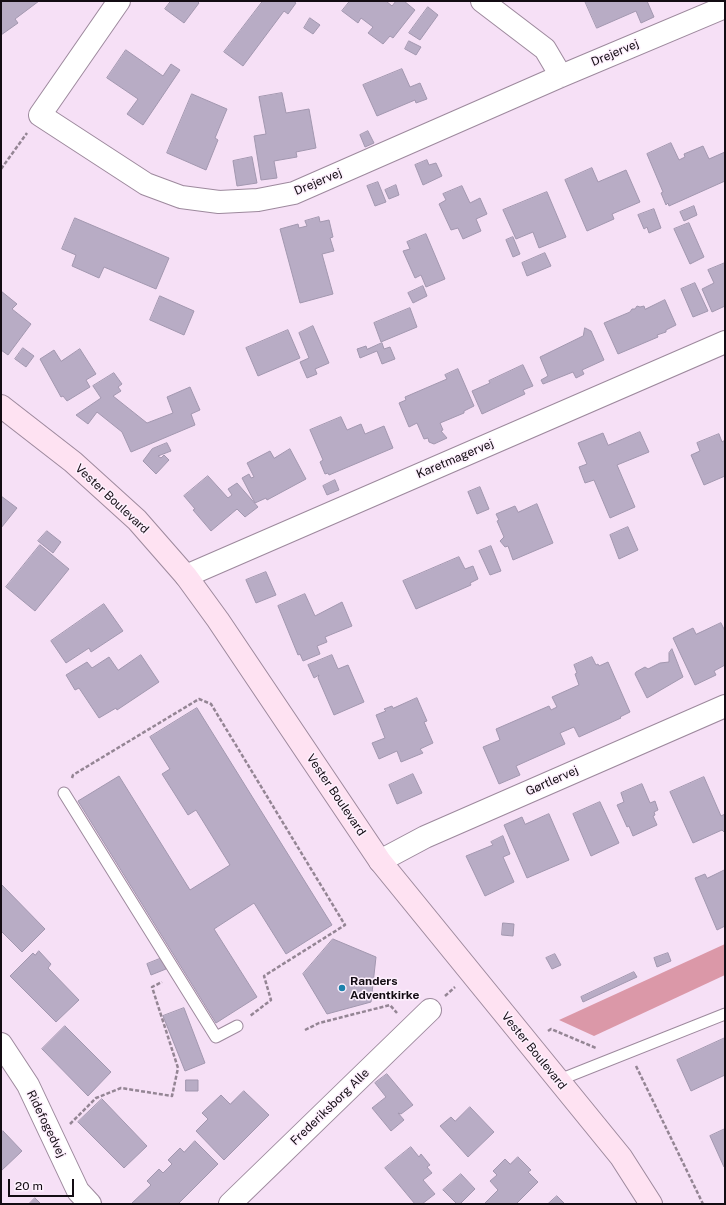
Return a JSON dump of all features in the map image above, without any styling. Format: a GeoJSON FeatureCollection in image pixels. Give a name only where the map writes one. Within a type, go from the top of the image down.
{"type":"FeatureCollection","features":[{"type":"Feature","properties":{"kind":"main road","name":"Vester Boulevard"},"geometry":{"type":"LineString","coordinates":[[1,406],[73,462],[137,520],[186,576],[218,620],[380,861],[621,1157],[651,1204]]}},
{"type":"Feature","properties":{"kind":"street"},"geometry":{"type":"LineString","coordinates":[[40,115],[119,1]]}},
{"type":"Feature","properties":{"kind":"street"},"geometry":{"type":"LineString","coordinates":[[482,1],[545,49],[561,76]]}},
{"type":"Feature","properties":{"kind":"street","name":"Drejervej"},"geometry":{"type":"LineString","coordinates":[[40,115],[146,184],[181,197],[219,202],[258,200],[294,193],[561,76],[725,7]]}},
{"type":"Feature","properties":{"kind":"street","name":"Karetmagervej"},"geometry":{"type":"LineString","coordinates":[[186,576],[725,342]]}},
{"type":"Feature","properties":{"kind":"street","name":"Gørtlervej"},"geometry":{"type":"LineString","coordinates":[[380,861],[425,837],[725,706]]}},
{"type":"Feature","properties":{"kind":"street","name":"Frederiksborg Alle"},"geometry":{"type":"LineString","coordinates":[[230,1204],[430,1010]]}},
{"type":"Feature","properties":{"kind":"street","name":"Ridefogedvej"},"geometry":{"type":"LineString","coordinates":[[1,1044],[28,1085],[78,1191],[90,1204]]}},
{"type":"Feature","properties":{"kind":"lane"},"geometry":{"type":"LineString","coordinates":[[64,793],[216,1037],[237,1026]]}},
{"type":"Feature","properties":{"kind":"lane"},"geometry":{"type":"LineString","coordinates":[[559,1080],[725,1014]]}},
{"type":"Feature","properties":{"kind":"path"},"geometry":{"type":"LineString","coordinates":[[1,169],[40,115]]}},
{"type":"Feature","properties":{"kind":"path"},"geometry":{"type":"LineString","coordinates":[[64,793],[74,775],[113,751],[199,700],[211,704],[346,925],[264,976],[271,1000],[237,1026]]}},
{"type":"Feature","properties":{"kind":"path"},"geometry":{"type":"LineString","coordinates":[[430,1010],[471,973]]}},
{"type":"Feature","properties":{"kind":"path"},"geometry":{"type":"LineString","coordinates":[[54,1140],[96,1098],[121,1088],[172,1096],[178,1068],[152,987],[177,975]]}},
{"type":"Feature","properties":{"kind":"path"},"geometry":{"type":"LineString","coordinates":[[305,1030],[319,1023],[390,1005],[411,1028]]}},
{"type":"Feature","properties":{"kind":"path"},"geometry":{"type":"LineString","coordinates":[[529,1045],[551,1029],[618,1057],[634,1062],[703,1204]]}},
{"type":"Feature","properties":{"kind":"shaded area"},"geometry":{"type":"Polygon","coordinates":[[[725,944],[725,975],[594,1036],[559,1020],[725,944]]]}},
{"type":"Feature","properties":{"kind":"building"},"geometry":{"type":"Polygon","coordinates":[[[1,1],[39,1],[15,19],[18,23],[1,35],[1,1]]]}},
{"type":"Feature","properties":{"kind":"building"},"geometry":{"type":"Polygon","coordinates":[[[171,1],[197,1],[199,3],[184,23],[165,9],[171,1]]]}},
{"type":"Feature","properties":{"kind":"building"},"geometry":{"type":"Polygon","coordinates":[[[263,1],[293,1],[296,3],[288,14],[284,11],[243,66],[224,52],[263,1]]]}},
{"type":"Feature","properties":{"kind":"building"},"geometry":{"type":"Polygon","coordinates":[[[350,1],[386,1],[392,6],[396,1],[404,1],[415,10],[393,38],[390,36],[383,44],[368,33],[373,27],[361,18],[358,23],[342,11],[350,1]]]}},
{"type":"Feature","properties":{"kind":"building"},"geometry":{"type":"Polygon","coordinates":[[[585,1],[647,1],[654,17],[641,23],[636,11],[597,28],[585,1]]]}},
{"type":"Feature","properties":{"kind":"building"},"geometry":{"type":"Polygon","coordinates":[[[428,7],[438,15],[420,40],[409,33],[428,7]]]}},
{"type":"Feature","properties":{"kind":"building"},"geometry":{"type":"Polygon","coordinates":[[[310,18],[320,25],[313,34],[304,28],[310,18]]]}},
{"type":"Feature","properties":{"kind":"building"},"geometry":{"type":"Polygon","coordinates":[[[409,41],[421,47],[416,55],[405,49],[409,41]]]}},
{"type":"Feature","properties":{"kind":"building"},"geometry":{"type":"Polygon","coordinates":[[[126,50],[163,76],[171,64],[180,70],[143,125],[127,114],[138,99],[107,78],[126,50]]]}},
{"type":"Feature","properties":{"kind":"building"},"geometry":{"type":"Polygon","coordinates":[[[402,69],[410,87],[420,83],[427,99],[416,103],[415,100],[377,116],[363,85],[402,69]]]}},
{"type":"Feature","properties":{"kind":"building"},"geometry":{"type":"Polygon","coordinates":[[[282,93],[286,113],[309,109],[316,148],[296,152],[297,157],[274,161],[277,178],[261,180],[254,136],[266,134],[259,97],[282,93]]]}},
{"type":"Feature","properties":{"kind":"building"},"geometry":{"type":"Polygon","coordinates":[[[192,94],[227,109],[215,138],[218,140],[206,170],[167,153],[192,94]]]}},
{"type":"Feature","properties":{"kind":"building"},"geometry":{"type":"Polygon","coordinates":[[[368,131],[374,143],[365,147],[360,135],[368,131]]]}},
{"type":"Feature","properties":{"kind":"building"},"geometry":{"type":"Polygon","coordinates":[[[671,143],[679,160],[685,157],[684,154],[703,146],[709,159],[725,152],[725,181],[669,206],[668,203],[666,205],[661,193],[663,192],[647,154],[671,143]]]}},
{"type":"Feature","properties":{"kind":"building"},"geometry":{"type":"Polygon","coordinates":[[[252,157],[257,183],[237,186],[233,161],[252,157]]]}},
{"type":"Feature","properties":{"kind":"building"},"geometry":{"type":"Polygon","coordinates":[[[427,160],[429,165],[436,163],[442,176],[423,185],[415,165],[427,160]]]}},
{"type":"Feature","properties":{"kind":"building"},"geometry":{"type":"Polygon","coordinates":[[[592,168],[598,182],[626,170],[640,202],[612,214],[614,219],[587,231],[565,180],[592,168]]]}},
{"type":"Feature","properties":{"kind":"building"},"geometry":{"type":"Polygon","coordinates":[[[378,182],[386,202],[375,206],[367,186],[378,182]]]}},
{"type":"Feature","properties":{"kind":"building"},"geometry":{"type":"Polygon","coordinates":[[[396,185],[399,195],[389,199],[385,190],[396,185]]]}},
{"type":"Feature","properties":{"kind":"building"},"geometry":{"type":"Polygon","coordinates":[[[462,186],[470,203],[480,198],[487,214],[476,219],[481,231],[463,239],[458,228],[451,230],[439,204],[446,200],[443,194],[462,186]]]}},
{"type":"Feature","properties":{"kind":"building"},"geometry":{"type":"Polygon","coordinates":[[[547,192],[566,237],[539,248],[533,232],[516,239],[503,210],[547,192]]]}},
{"type":"Feature","properties":{"kind":"building"},"geometry":{"type":"Polygon","coordinates":[[[694,206],[697,215],[684,221],[680,212],[694,206]]]}},
{"type":"Feature","properties":{"kind":"building"},"geometry":{"type":"Polygon","coordinates":[[[654,209],[661,228],[649,233],[647,227],[644,229],[638,215],[654,209]]]}},
{"type":"Feature","properties":{"kind":"building"},"geometry":{"type":"Polygon","coordinates":[[[319,217],[320,222],[329,220],[333,237],[330,238],[334,251],[322,254],[333,294],[300,303],[280,229],[298,224],[299,228],[307,226],[305,221],[319,217]]]}},
{"type":"Feature","properties":{"kind":"building"},"geometry":{"type":"Polygon","coordinates":[[[75,218],[169,258],[156,289],[104,267],[99,278],[72,266],[76,255],[62,249],[75,218]]]}},
{"type":"Feature","properties":{"kind":"building"},"geometry":{"type":"Polygon","coordinates":[[[689,223],[704,257],[690,264],[674,229],[689,223]]]}},
{"type":"Feature","properties":{"kind":"building"},"geometry":{"type":"Polygon","coordinates":[[[426,234],[445,279],[426,287],[421,275],[415,278],[403,251],[410,249],[407,242],[426,234]]]}},
{"type":"Feature","properties":{"kind":"building"},"geometry":{"type":"Polygon","coordinates":[[[513,237],[520,254],[513,257],[506,240],[513,237]]]}},
{"type":"Feature","properties":{"kind":"building"},"geometry":{"type":"Polygon","coordinates":[[[545,253],[551,266],[527,276],[522,263],[545,253]]]}},
{"type":"Feature","properties":{"kind":"building"},"geometry":{"type":"Polygon","coordinates":[[[725,263],[725,306],[712,312],[702,289],[714,283],[708,270],[725,263]]]}},
{"type":"Feature","properties":{"kind":"building"},"geometry":{"type":"Polygon","coordinates":[[[695,283],[708,311],[693,317],[681,289],[695,283]]]}},
{"type":"Feature","properties":{"kind":"building"},"geometry":{"type":"Polygon","coordinates":[[[423,286],[427,296],[413,303],[408,293],[423,286]]]}},
{"type":"Feature","properties":{"kind":"building"},"geometry":{"type":"Polygon","coordinates":[[[1,291],[17,304],[12,309],[31,324],[8,355],[1,350],[1,291]]]}},
{"type":"Feature","properties":{"kind":"building"},"geometry":{"type":"Polygon","coordinates":[[[160,296],[194,311],[184,335],[150,320],[160,296]]]}},
{"type":"Feature","properties":{"kind":"building"},"geometry":{"type":"Polygon","coordinates":[[[665,300],[676,325],[666,330],[666,332],[657,335],[658,337],[618,354],[604,323],[630,312],[637,306],[644,306],[645,309],[665,300]]]}},
{"type":"Feature","properties":{"kind":"building"},"geometry":{"type":"Polygon","coordinates":[[[410,308],[417,327],[381,342],[374,323],[410,308]]]}},
{"type":"Feature","properties":{"kind":"building"},"geometry":{"type":"Polygon","coordinates":[[[313,326],[329,363],[315,369],[317,374],[307,378],[300,362],[309,358],[299,333],[313,326]]]}},
{"type":"Feature","properties":{"kind":"building"},"geometry":{"type":"Polygon","coordinates":[[[585,328],[591,331],[604,360],[582,370],[584,374],[576,378],[573,372],[543,384],[541,380],[548,376],[540,357],[583,336],[585,328]]]}},
{"type":"Feature","properties":{"kind":"building"},"geometry":{"type":"Polygon","coordinates":[[[288,330],[300,358],[258,376],[246,348],[288,330]]]}},
{"type":"Feature","properties":{"kind":"building"},"geometry":{"type":"Polygon","coordinates":[[[382,343],[384,349],[390,347],[395,359],[382,364],[377,351],[360,358],[357,349],[366,346],[367,349],[382,343]]]}},
{"type":"Feature","properties":{"kind":"building"},"geometry":{"type":"Polygon","coordinates":[[[23,348],[34,356],[26,367],[15,359],[23,348]]]}},
{"type":"Feature","properties":{"kind":"building"},"geometry":{"type":"Polygon","coordinates":[[[80,349],[96,374],[86,380],[90,387],[67,401],[63,396],[61,397],[40,359],[54,350],[61,361],[80,349]]]}},
{"type":"Feature","properties":{"kind":"building"},"geometry":{"type":"Polygon","coordinates":[[[523,365],[533,386],[523,390],[525,394],[482,414],[472,391],[523,365]]]}},
{"type":"Feature","properties":{"kind":"building"},"geometry":{"type":"Polygon","coordinates":[[[458,369],[474,406],[464,411],[464,413],[440,423],[443,430],[441,431],[447,438],[434,444],[429,442],[428,438],[424,439],[417,423],[409,427],[399,403],[406,400],[405,397],[447,379],[445,375],[458,369]]]}},
{"type":"Feature","properties":{"kind":"building"},"geometry":{"type":"Polygon","coordinates":[[[114,373],[122,384],[118,387],[121,391],[113,396],[147,423],[173,413],[167,397],[190,387],[200,410],[191,414],[195,425],[131,452],[122,432],[97,412],[88,424],[76,415],[101,398],[93,386],[114,373]]]}},
{"type":"Feature","properties":{"kind":"building"},"geometry":{"type":"Polygon","coordinates":[[[341,417],[347,430],[361,424],[365,434],[384,426],[393,448],[329,475],[328,473],[325,474],[320,462],[323,460],[310,430],[341,417]]]}},
{"type":"Feature","properties":{"kind":"building"},"geometry":{"type":"Polygon","coordinates":[[[640,432],[649,452],[617,465],[635,507],[610,518],[594,480],[585,483],[579,467],[587,464],[578,443],[603,433],[608,445],[640,432]]]}},
{"type":"Feature","properties":{"kind":"building"},"geometry":{"type":"Polygon","coordinates":[[[719,434],[722,442],[725,440],[725,476],[704,485],[691,455],[700,451],[697,443],[719,434]]]}},
{"type":"Feature","properties":{"kind":"building"},"geometry":{"type":"Polygon","coordinates":[[[167,443],[171,451],[158,456],[161,458],[164,455],[169,460],[156,474],[143,461],[152,449],[167,443]]]}},
{"type":"Feature","properties":{"kind":"building"},"geometry":{"type":"Polygon","coordinates":[[[290,449],[306,479],[267,500],[266,498],[255,503],[242,478],[249,474],[251,478],[254,477],[247,463],[270,451],[274,458],[290,449]]]}},
{"type":"Feature","properties":{"kind":"building"},"geometry":{"type":"Polygon","coordinates":[[[208,476],[228,498],[232,495],[228,489],[237,483],[258,507],[245,517],[237,509],[211,531],[193,510],[195,509],[184,496],[208,476]]]}},
{"type":"Feature","properties":{"kind":"building"},"geometry":{"type":"Polygon","coordinates":[[[335,480],[339,490],[327,495],[323,486],[335,480]]]}},
{"type":"Feature","properties":{"kind":"building"},"geometry":{"type":"Polygon","coordinates":[[[480,487],[489,509],[477,514],[468,492],[480,487]]]}},
{"type":"Feature","properties":{"kind":"building"},"geometry":{"type":"Polygon","coordinates":[[[1,496],[17,508],[1,528],[1,496]]]}},
{"type":"Feature","properties":{"kind":"building"},"geometry":{"type":"Polygon","coordinates":[[[537,504],[553,543],[513,560],[508,546],[505,547],[500,541],[504,537],[497,521],[499,520],[496,514],[515,506],[518,512],[537,504]]]}},
{"type":"Feature","properties":{"kind":"building"},"geometry":{"type":"Polygon","coordinates":[[[628,527],[638,550],[619,559],[610,535],[628,527]]]}},
{"type":"Feature","properties":{"kind":"building"},"geometry":{"type":"Polygon","coordinates":[[[47,531],[61,542],[53,553],[38,541],[47,531]]]}},
{"type":"Feature","properties":{"kind":"building"},"geometry":{"type":"Polygon","coordinates":[[[40,545],[69,569],[35,611],[6,587],[40,545]]]}},
{"type":"Feature","properties":{"kind":"building"},"geometry":{"type":"Polygon","coordinates":[[[491,546],[501,571],[490,575],[479,551],[491,546]]]}},
{"type":"Feature","properties":{"kind":"building"},"geometry":{"type":"Polygon","coordinates":[[[459,557],[465,569],[473,566],[478,579],[470,583],[471,585],[416,609],[403,581],[459,557]]]}},
{"type":"Feature","properties":{"kind":"building"},"geometry":{"type":"Polygon","coordinates":[[[266,572],[276,595],[256,603],[246,580],[266,572]]]}},
{"type":"Feature","properties":{"kind":"building"},"geometry":{"type":"Polygon","coordinates":[[[305,594],[315,616],[342,602],[352,626],[325,637],[327,642],[317,646],[320,654],[303,661],[300,654],[298,655],[278,606],[305,594]]]}},
{"type":"Feature","properties":{"kind":"building"},"geometry":{"type":"Polygon","coordinates":[[[104,604],[123,631],[91,652],[89,648],[66,663],[51,641],[104,604]]]}},
{"type":"Feature","properties":{"kind":"building"},"geometry":{"type":"Polygon","coordinates":[[[721,623],[725,631],[725,665],[714,671],[716,675],[695,685],[673,638],[693,628],[696,634],[721,623]]]}},
{"type":"Feature","properties":{"kind":"building"},"geometry":{"type":"Polygon","coordinates":[[[672,649],[683,677],[647,698],[635,674],[636,672],[645,667],[648,669],[660,663],[669,662],[669,653],[672,649]]]}},
{"type":"Feature","properties":{"kind":"building"},"geometry":{"type":"Polygon","coordinates":[[[141,655],[159,682],[117,710],[116,708],[99,718],[79,688],[75,690],[66,675],[87,662],[92,668],[109,657],[118,670],[141,655]]]}},
{"type":"Feature","properties":{"kind":"building"},"geometry":{"type":"Polygon","coordinates":[[[332,655],[338,669],[348,665],[364,702],[334,715],[318,678],[319,675],[314,678],[308,665],[332,655]]]}},
{"type":"Feature","properties":{"kind":"building"},"geometry":{"type":"Polygon","coordinates":[[[592,657],[596,665],[598,664],[599,666],[608,662],[630,712],[620,717],[621,718],[579,737],[574,727],[560,733],[565,744],[516,766],[520,775],[499,784],[483,747],[500,740],[496,729],[549,706],[551,710],[557,707],[552,697],[579,685],[575,674],[577,673],[574,665],[592,657]]]}},
{"type":"Feature","properties":{"kind":"building"},"geometry":{"type":"Polygon","coordinates":[[[417,698],[427,721],[424,722],[433,743],[420,749],[423,753],[401,762],[397,751],[379,759],[372,743],[385,738],[376,715],[386,711],[384,709],[392,706],[393,708],[417,698]]]}},
{"type":"Feature","properties":{"kind":"building"},"geometry":{"type":"Polygon","coordinates":[[[197,708],[332,925],[286,954],[254,903],[214,929],[257,997],[216,1023],[78,801],[119,776],[190,890],[230,865],[196,810],[188,815],[162,774],[170,769],[150,737],[197,708]]]}},
{"type":"Feature","properties":{"kind":"building"},"geometry":{"type":"Polygon","coordinates":[[[413,774],[422,793],[397,804],[389,785],[413,774]]]}},
{"type":"Feature","properties":{"kind":"building"},"geometry":{"type":"Polygon","coordinates":[[[704,777],[721,816],[725,814],[725,833],[722,830],[693,843],[670,792],[704,777]]]}},
{"type":"Feature","properties":{"kind":"building"},"geometry":{"type":"Polygon","coordinates":[[[642,784],[650,803],[655,801],[658,810],[654,812],[655,815],[653,816],[657,825],[633,836],[629,826],[627,827],[617,805],[624,802],[621,793],[642,784]]]}},
{"type":"Feature","properties":{"kind":"building"},"geometry":{"type":"Polygon","coordinates":[[[600,802],[619,843],[591,856],[573,814],[600,802]]]}},
{"type":"Feature","properties":{"kind":"building"},"geometry":{"type":"Polygon","coordinates":[[[549,814],[569,860],[527,878],[504,825],[522,817],[525,824],[549,814]]]}},
{"type":"Feature","properties":{"kind":"building"},"geometry":{"type":"Polygon","coordinates":[[[503,836],[510,854],[503,857],[514,882],[485,896],[466,856],[493,845],[491,842],[503,836]]]}},
{"type":"Feature","properties":{"kind":"building"},"geometry":{"type":"Polygon","coordinates":[[[725,870],[725,926],[717,930],[695,878],[705,874],[707,878],[725,870]]]}},
{"type":"Feature","properties":{"kind":"building"},"geometry":{"type":"Polygon","coordinates":[[[1,884],[45,929],[22,952],[1,931],[1,884]]]}},
{"type":"Feature","properties":{"kind":"building"},"geometry":{"type":"Polygon","coordinates":[[[503,923],[514,924],[513,936],[502,935],[503,923]]]}},
{"type":"Feature","properties":{"kind":"building","name":"Randers Adventkirke"},"geometry":{"type":"Polygon","coordinates":[[[333,939],[376,957],[371,1002],[327,1014],[303,974],[333,939]]]}},
{"type":"Feature","properties":{"kind":"building"},"geometry":{"type":"Polygon","coordinates":[[[39,951],[51,964],[48,968],[79,1000],[56,1022],[10,976],[33,953],[35,955],[39,951]]]}},
{"type":"Feature","properties":{"kind":"building"},"geometry":{"type":"Polygon","coordinates":[[[668,953],[671,961],[657,967],[654,958],[668,953]]]}},
{"type":"Feature","properties":{"kind":"building"},"geometry":{"type":"Polygon","coordinates":[[[555,954],[561,965],[552,969],[546,958],[555,954]]]}},
{"type":"Feature","properties":{"kind":"building"},"geometry":{"type":"Polygon","coordinates":[[[162,958],[166,969],[151,975],[147,964],[162,958]]]}},
{"type":"Feature","properties":{"kind":"building"},"geometry":{"type":"Polygon","coordinates":[[[634,972],[637,977],[583,1002],[581,997],[634,972]]]}},
{"type":"Feature","properties":{"kind":"building"},"geometry":{"type":"Polygon","coordinates":[[[184,1008],[205,1063],[185,1071],[163,1016],[184,1008]]]}},
{"type":"Feature","properties":{"kind":"building"},"geometry":{"type":"Polygon","coordinates":[[[65,1026],[111,1072],[88,1096],[42,1049],[65,1026]]]}},
{"type":"Feature","properties":{"kind":"building"},"geometry":{"type":"Polygon","coordinates":[[[725,1038],[725,1075],[691,1091],[677,1060],[725,1038]]]}},
{"type":"Feature","properties":{"kind":"building"},"geometry":{"type":"Polygon","coordinates":[[[387,1074],[413,1105],[401,1114],[398,1113],[404,1120],[391,1131],[372,1108],[386,1097],[375,1083],[387,1074]]]}},
{"type":"Feature","properties":{"kind":"building"},"geometry":{"type":"Polygon","coordinates":[[[186,1080],[198,1080],[198,1091],[186,1091],[186,1080]]]}},
{"type":"Feature","properties":{"kind":"building"},"geometry":{"type":"Polygon","coordinates":[[[244,1091],[269,1115],[224,1160],[196,1131],[208,1119],[202,1113],[221,1095],[230,1104],[244,1091]]]}},
{"type":"Feature","properties":{"kind":"building"},"geometry":{"type":"Polygon","coordinates":[[[102,1099],[147,1146],[124,1168],[78,1122],[102,1099]]]}},
{"type":"Feature","properties":{"kind":"building"},"geometry":{"type":"Polygon","coordinates":[[[470,1107],[494,1132],[468,1157],[440,1126],[451,1117],[455,1121],[470,1107]]]}},
{"type":"Feature","properties":{"kind":"building"},"geometry":{"type":"Polygon","coordinates":[[[725,1129],[725,1167],[724,1167],[710,1136],[725,1129]]]}},
{"type":"Feature","properties":{"kind":"building"},"geometry":{"type":"Polygon","coordinates":[[[3,1131],[22,1151],[1,1171],[1,1133],[3,1131]]]}},
{"type":"Feature","properties":{"kind":"building"},"geometry":{"type":"Polygon","coordinates":[[[195,1141],[218,1164],[178,1204],[131,1204],[151,1185],[147,1181],[159,1169],[163,1173],[172,1164],[168,1160],[180,1148],[184,1152],[195,1141]]]}},
{"type":"Feature","properties":{"kind":"building"},"geometry":{"type":"Polygon","coordinates":[[[411,1147],[419,1157],[421,1154],[430,1165],[427,1167],[432,1173],[423,1180],[435,1194],[422,1204],[415,1204],[385,1168],[411,1147]]]}},
{"type":"Feature","properties":{"kind":"building"},"geometry":{"type":"Polygon","coordinates":[[[518,1157],[531,1170],[528,1172],[538,1182],[516,1204],[484,1204],[498,1190],[490,1181],[497,1175],[493,1171],[505,1159],[510,1164],[518,1157]]]}},
{"type":"Feature","properties":{"kind":"building"},"geometry":{"type":"Polygon","coordinates":[[[461,1174],[475,1189],[460,1204],[457,1204],[443,1190],[461,1174]]]}},
{"type":"Feature","properties":{"kind":"building"},"geometry":{"type":"Polygon","coordinates":[[[557,1196],[565,1204],[548,1204],[557,1196]]]}},
{"type":"Feature","properties":{"kind":"building"},"geometry":{"type":"Polygon","coordinates":[[[35,1198],[41,1204],[29,1204],[35,1198]]]}},
{"type":"Feature","properties":{"kind":"place","name":"Randers Adventkirke"},"geometry":{"type":"Point","coordinates":[342,988]}}]}
